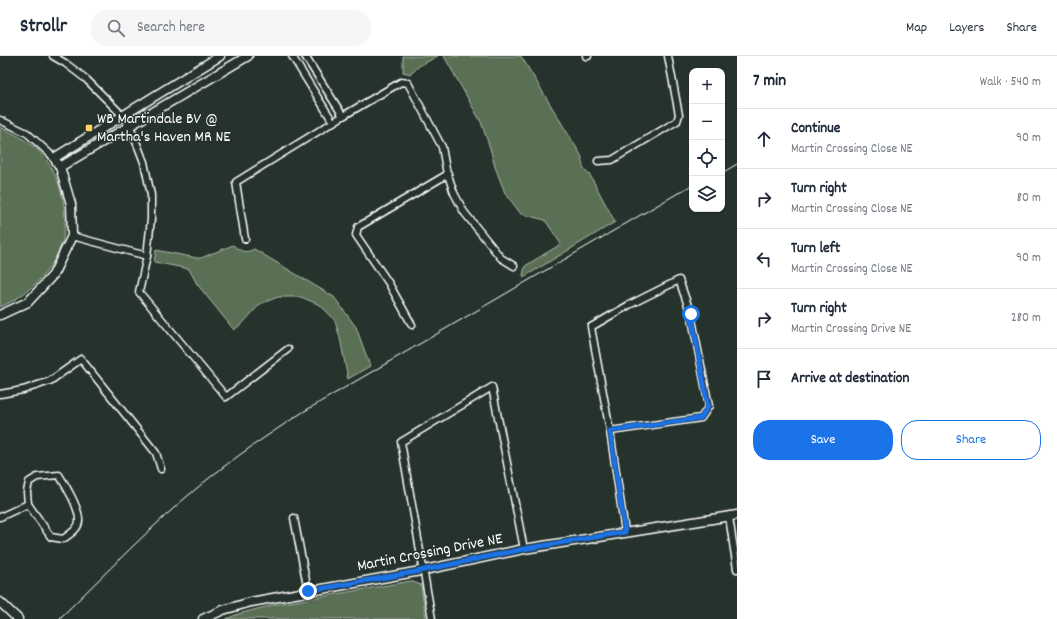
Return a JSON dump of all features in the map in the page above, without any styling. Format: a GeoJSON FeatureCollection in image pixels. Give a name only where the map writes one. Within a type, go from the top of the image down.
{"type":"FeatureCollection","features":[{"type":"Feature","properties":{"kind":"street"},"geometry":{"type":"LineString","coordinates":[[53,56],[86,79],[123,116],[130,126],[144,162],[151,195],[151,219],[147,256],[139,292],[226,397],[288,349]]}},
{"type":"Feature","properties":{"kind":"street"},"geometry":{"type":"LineString","coordinates":[[54,158],[220,56]]}},
{"type":"Feature","properties":{"kind":"street"},"geometry":{"type":"LineString","coordinates":[[60,167],[248,56]]}},
{"type":"Feature","properties":{"kind":"street"},"geometry":{"type":"LineString","coordinates":[[292,56],[333,122]]}},
{"type":"Feature","properties":{"kind":"street"},"geometry":{"type":"LineString","coordinates":[[305,56],[343,116]]}},
{"type":"Feature","properties":{"kind":"street"},"geometry":{"type":"LineString","coordinates":[[598,161],[612,160],[677,121],[679,115],[668,56]]}},
{"type":"Feature","properties":{"kind":"street"},"geometry":{"type":"LineString","coordinates":[[245,239],[236,182],[401,82],[408,83],[442,147],[454,193],[464,212],[501,258],[514,266]]}},
{"type":"Feature","properties":{"kind":"street"},"geometry":{"type":"LineString","coordinates":[[0,120],[27,133],[54,158],[60,167],[71,204],[72,236],[53,275],[28,302],[0,315]]}},
{"type":"Feature","properties":{"kind":"street"},"geometry":{"type":"LineString","coordinates":[[412,325],[388,282],[356,235],[358,227],[448,174]]}},
{"type":"Feature","properties":{"kind":"street"},"geometry":{"type":"LineString","coordinates":[[72,236],[147,256]]}},
{"type":"Feature","properties":{"kind":"street"},"geometry":{"type":"LineString","coordinates":[[610,431],[701,418],[708,406],[691,314],[679,280],[629,305],[591,327],[610,431],[625,532]]}},
{"type":"Feature","properties":{"kind":"street"},"geometry":{"type":"LineString","coordinates":[[0,394],[23,390],[50,381],[81,359],[156,453],[161,469]]}},
{"type":"Feature","properties":{"kind":"street"},"geometry":{"type":"LineString","coordinates":[[432,619],[401,442],[492,387],[524,549]]}},
{"type":"Feature","properties":{"kind":"street"},"geometry":{"type":"LineString","coordinates":[[59,475],[77,507],[79,521],[76,529],[63,539],[52,537],[28,504],[26,492],[29,482],[37,477],[59,475]]}},
{"type":"Feature","properties":{"kind":"street"},"geometry":{"type":"LineString","coordinates":[[0,517],[28,504]]}},
{"type":"Feature","properties":{"kind":"street"},"geometry":{"type":"LineString","coordinates":[[733,516],[737,569]]}},
{"type":"Feature","properties":{"kind":"street","name":"Martin Crossing Drive NE"},"geometry":{"type":"LineString","coordinates":[[203,619],[223,610],[251,602],[424,570],[524,549],[733,516]]}},
{"type":"Feature","properties":{"kind":"street"},"geometry":{"type":"LineString","coordinates":[[294,518],[308,591]]}},
{"type":"Feature","properties":{"kind":"street"},"geometry":{"type":"LineString","coordinates":[[1,606],[18,619]]}},
{"type":"Feature","properties":{"kind":"green space"},"geometry":{"type":"Polygon","coordinates":[[[403,56],[438,56],[419,66],[411,74],[403,72],[403,56]]]}},
{"type":"Feature","properties":{"kind":"green space"},"geometry":{"type":"Polygon","coordinates":[[[444,56],[521,56],[582,157],[583,167],[590,175],[615,222],[524,277],[525,266],[561,244],[545,220],[521,214],[505,193],[481,122],[444,56]]]}},
{"type":"Feature","properties":{"kind":"green space"},"geometry":{"type":"Polygon","coordinates":[[[0,127],[30,144],[46,159],[57,179],[65,212],[65,223],[61,246],[49,268],[32,287],[22,295],[0,307],[0,127]]]}},
{"type":"Feature","properties":{"kind":"green space"},"geometry":{"type":"Polygon","coordinates":[[[233,245],[243,251],[254,249],[334,297],[356,327],[370,366],[348,379],[335,321],[320,305],[301,297],[278,297],[260,304],[243,323],[234,330],[197,284],[189,269],[154,262],[156,250],[201,258],[233,245]]]}},
{"type":"Feature","properties":{"kind":"green space"},"geometry":{"type":"Polygon","coordinates":[[[411,581],[421,585],[426,619],[226,619],[238,614],[273,605],[411,581]]]}},
{"type":"Feature","properties":{"kind":"tram line"},"geometry":{"type":"LineString","coordinates":[[725,171],[737,164]]}},
{"type":"Feature","properties":{"kind":"tram line"},"geometry":{"type":"LineString","coordinates":[[59,619],[184,499],[215,473],[265,437],[303,412],[689,187]]}},
{"type":"Feature","properties":{"kind":"place","name":"WB Martindale BV @ Martha's Haven MR NE"},"geometry":{"type":"Point","coordinates":[89,128]}},
{"type":"Feature","properties":{"kind":"route"},"geometry":{"type":"LineString","coordinates":[[308,591],[415,572],[524,549],[625,532],[610,431],[701,418],[708,406],[691,314]]}}]}
